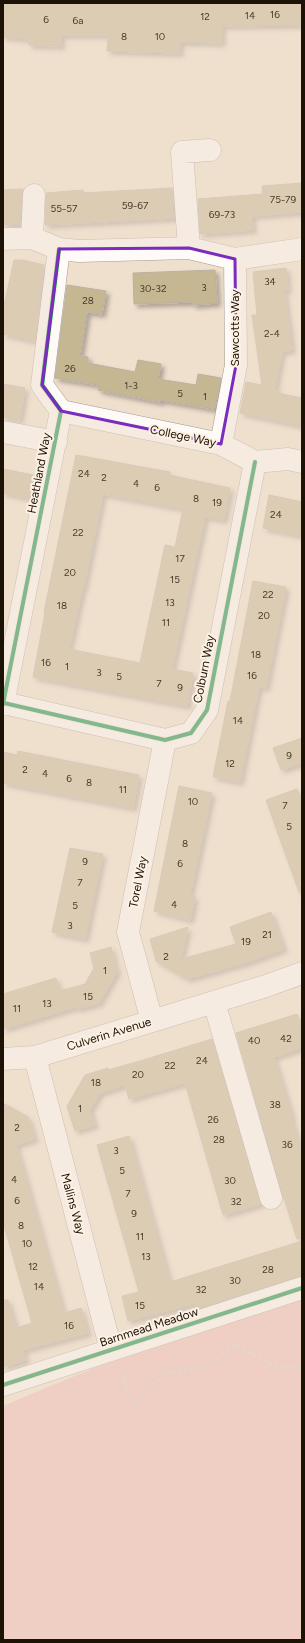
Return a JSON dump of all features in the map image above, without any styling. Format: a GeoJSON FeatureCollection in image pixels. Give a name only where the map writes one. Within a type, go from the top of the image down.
{"type":"FeatureCollection","features":[{"type":"Feature","properties":{"kind":"street"},"geometry":{"type":"LineString","coordinates":[[189,248],[182,152],[210,150]]}},
{"type":"Feature","properties":{"kind":"street"},"geometry":{"type":"LineString","coordinates":[[32,238],[34,195]]}},
{"type":"Feature","properties":{"kind":"street"},"geometry":{"type":"LineString","coordinates":[[3,239],[32,238],[59,249],[80,251],[189,248],[235,259],[302,249]]}},
{"type":"Feature","properties":{"kind":"street"},"geometry":{"type":"LineString","coordinates":[[59,249],[42,385],[61,411]]}},
{"type":"Feature","properties":{"kind":"street","name":"Sawcotts Way"},"geometry":{"type":"LineString","coordinates":[[221,444],[236,365],[235,259]]}},
{"type":"Feature","properties":{"kind":"street","name":"Heathland Way"},"geometry":{"type":"LineString","coordinates":[[3,703],[9,639],[56,442],[61,411]]}},
{"type":"Feature","properties":{"kind":"street","name":"College Way"},"geometry":{"type":"LineString","coordinates":[[61,411],[221,444],[255,462]]}},
{"type":"Feature","properties":{"kind":"street","name":"Heathland Way"},"geometry":{"type":"LineString","coordinates":[[3,432],[56,442]]}},
{"type":"Feature","properties":{"kind":"street"},"geometry":{"type":"LineString","coordinates":[[255,462],[288,459],[302,462]]}},
{"type":"Feature","properties":{"kind":"street","name":"Colburn Way"},"geometry":{"type":"LineString","coordinates":[[3,703],[165,740],[191,733],[207,710],[255,462]]}},
{"type":"Feature","properties":{"kind":"street","name":"Torel Way"},"geometry":{"type":"LineString","coordinates":[[152,1021],[128,932],[165,740]]}},
{"type":"Feature","properties":{"kind":"street","name":"Culverin Avenue"},"geometry":{"type":"LineString","coordinates":[[3,1059],[35,1058],[302,973]]}},
{"type":"Feature","properties":{"kind":"street"},"geometry":{"type":"LineString","coordinates":[[214,1002],[271,1198]]}},
{"type":"Feature","properties":{"kind":"street","name":"Mallins Way"},"geometry":{"type":"LineString","coordinates":[[35,1058],[111,1350]]}},
{"type":"Feature","properties":{"kind":"street","name":"Barnmead Meadow"},"geometry":{"type":"LineString","coordinates":[[3,1385],[302,1288]]}},
{"type":"Feature","properties":{"kind":"path"},"geometry":{"type":"LineString","coordinates":[[111,1350],[134,1406],[166,1373],[202,1367],[235,1346],[262,1302]]}},
{"type":"Feature","properties":{"kind":"path"},"geometry":{"type":"LineString","coordinates":[[235,1346],[278,1367],[302,1368]]}},
{"type":"Feature","properties":{"kind":"highlighted area"},"geometry":{"type":"Polygon","coordinates":[[[189,248],[235,259],[236,365],[221,444],[61,411],[42,385],[59,249],[189,248]]]}},
{"type":"Feature","properties":{"kind":"shaded area"},"geometry":{"type":"Polygon","coordinates":[[[302,1299],[302,1640],[3,1640],[3,1406],[94,1368],[302,1299]]]}},
{"type":"Feature","properties":{"kind":"building"},"geometry":{"type":"Polygon","coordinates":[[[3,3],[302,3],[302,25],[222,26],[222,43],[180,42],[180,53],[107,51],[108,35],[61,35],[61,46],[29,45],[29,39],[3,37],[3,3]]]}},
{"type":"Feature","properties":{"kind":"building"},"geometry":{"type":"Polygon","coordinates":[[[302,183],[302,212],[252,216],[253,230],[200,234],[198,199],[263,194],[262,186],[302,183]]]}},
{"type":"Feature","properties":{"kind":"building"},"geometry":{"type":"Polygon","coordinates":[[[172,188],[174,218],[45,225],[46,193],[83,190],[83,193],[172,188]]]}},
{"type":"Feature","properties":{"kind":"building"},"geometry":{"type":"Polygon","coordinates":[[[23,189],[20,224],[3,225],[3,190],[23,189]]]}},
{"type":"Feature","properties":{"kind":"building"},"geometry":{"type":"Polygon","coordinates":[[[14,260],[22,260],[44,265],[35,341],[3,334],[3,310],[14,260]]]}},
{"type":"Feature","properties":{"kind":"building"},"geometry":{"type":"Polygon","coordinates":[[[286,268],[288,290],[284,290],[292,350],[282,352],[275,389],[278,390],[277,393],[302,398],[302,426],[240,413],[246,382],[262,385],[252,315],[257,315],[253,272],[286,268]]]}},
{"type":"Feature","properties":{"kind":"building"},"geometry":{"type":"Polygon","coordinates":[[[215,270],[217,303],[193,305],[193,302],[134,304],[133,273],[215,270]]]}},
{"type":"Feature","properties":{"kind":"building"},"geometry":{"type":"Polygon","coordinates":[[[67,285],[106,291],[102,314],[87,312],[80,356],[88,357],[88,363],[135,372],[138,360],[161,364],[158,379],[196,385],[198,374],[221,378],[215,408],[161,400],[160,402],[98,390],[99,385],[55,378],[67,285]]]}},
{"type":"Feature","properties":{"kind":"building"},"geometry":{"type":"Polygon","coordinates":[[[3,384],[25,388],[20,420],[3,417],[3,384]]]}},
{"type":"Feature","properties":{"kind":"building"},"geometry":{"type":"Polygon","coordinates":[[[76,455],[170,472],[169,475],[230,488],[224,520],[205,517],[172,669],[193,673],[187,706],[33,677],[44,612],[76,455]],[[103,494],[84,587],[69,649],[140,663],[165,545],[175,547],[183,509],[103,494]]]}},
{"type":"Feature","properties":{"kind":"building"},"geometry":{"type":"Polygon","coordinates":[[[3,469],[33,475],[28,498],[3,493],[3,469]]]}},
{"type":"Feature","properties":{"kind":"building"},"geometry":{"type":"Polygon","coordinates":[[[269,495],[302,502],[302,536],[263,528],[269,495]]]}},
{"type":"Feature","properties":{"kind":"building"},"geometry":{"type":"Polygon","coordinates":[[[253,581],[286,587],[266,688],[259,687],[240,782],[213,777],[228,701],[230,701],[253,581]]]}},
{"type":"Feature","properties":{"kind":"building"},"geometry":{"type":"Polygon","coordinates":[[[302,738],[302,763],[281,770],[273,748],[302,738]]]}},
{"type":"Feature","properties":{"kind":"building"},"geometry":{"type":"Polygon","coordinates":[[[18,751],[139,775],[133,808],[3,783],[3,752],[17,755],[18,751]]]}},
{"type":"Feature","properties":{"kind":"building"},"geometry":{"type":"Polygon","coordinates":[[[179,786],[212,793],[190,895],[195,897],[190,920],[154,911],[179,786]]]}},
{"type":"Feature","properties":{"kind":"building"},"geometry":{"type":"Polygon","coordinates":[[[297,789],[302,802],[302,892],[299,892],[266,800],[297,789]]]}},
{"type":"Feature","properties":{"kind":"building"},"geometry":{"type":"Polygon","coordinates":[[[70,848],[103,854],[85,939],[52,932],[70,848]]]}},
{"type":"Feature","properties":{"kind":"building"},"geometry":{"type":"Polygon","coordinates":[[[271,912],[284,949],[245,963],[187,979],[156,961],[150,939],[188,927],[181,959],[236,944],[230,927],[271,912]]]}},
{"type":"Feature","properties":{"kind":"building"},"geometry":{"type":"Polygon","coordinates":[[[111,947],[117,972],[99,1003],[77,1009],[76,1007],[3,1029],[3,994],[56,978],[60,991],[85,984],[94,968],[90,953],[111,947]]]}},
{"type":"Feature","properties":{"kind":"building"},"geometry":{"type":"Polygon","coordinates":[[[297,1014],[302,1031],[302,1048],[274,1057],[292,1116],[291,1117],[302,1156],[302,1239],[297,1239],[283,1198],[236,1033],[297,1014]]]}},
{"type":"Feature","properties":{"kind":"building"},"geometry":{"type":"Polygon","coordinates":[[[212,1039],[261,1204],[223,1215],[185,1083],[129,1099],[125,1085],[100,1093],[90,1110],[95,1125],[75,1131],[67,1106],[85,1075],[140,1061],[212,1039]]]}},
{"type":"Feature","properties":{"kind":"building"},"geometry":{"type":"Polygon","coordinates":[[[3,1103],[28,1117],[35,1139],[16,1145],[64,1313],[81,1308],[88,1333],[23,1350],[26,1360],[3,1367],[3,1300],[8,1300],[16,1328],[32,1323],[3,1222],[3,1103]]]}},
{"type":"Feature","properties":{"kind":"building"},"geometry":{"type":"Polygon","coordinates":[[[129,1136],[170,1282],[302,1241],[302,1276],[195,1309],[193,1304],[128,1321],[122,1296],[139,1292],[97,1145],[129,1136]]]}},
{"type":"Feature","properties":{"kind":"cycle path"},"geometry":{"type":"LineString","coordinates":[[3,704],[61,411],[42,385],[59,249]]}},
{"type":"Feature","properties":{"kind":"cycle path"},"geometry":{"type":"LineString","coordinates":[[4,703],[165,740],[191,733],[207,710],[255,462]]}},
{"type":"Feature","properties":{"kind":"cycle path"},"geometry":{"type":"LineString","coordinates":[[3,1385],[302,1288]]}}]}
